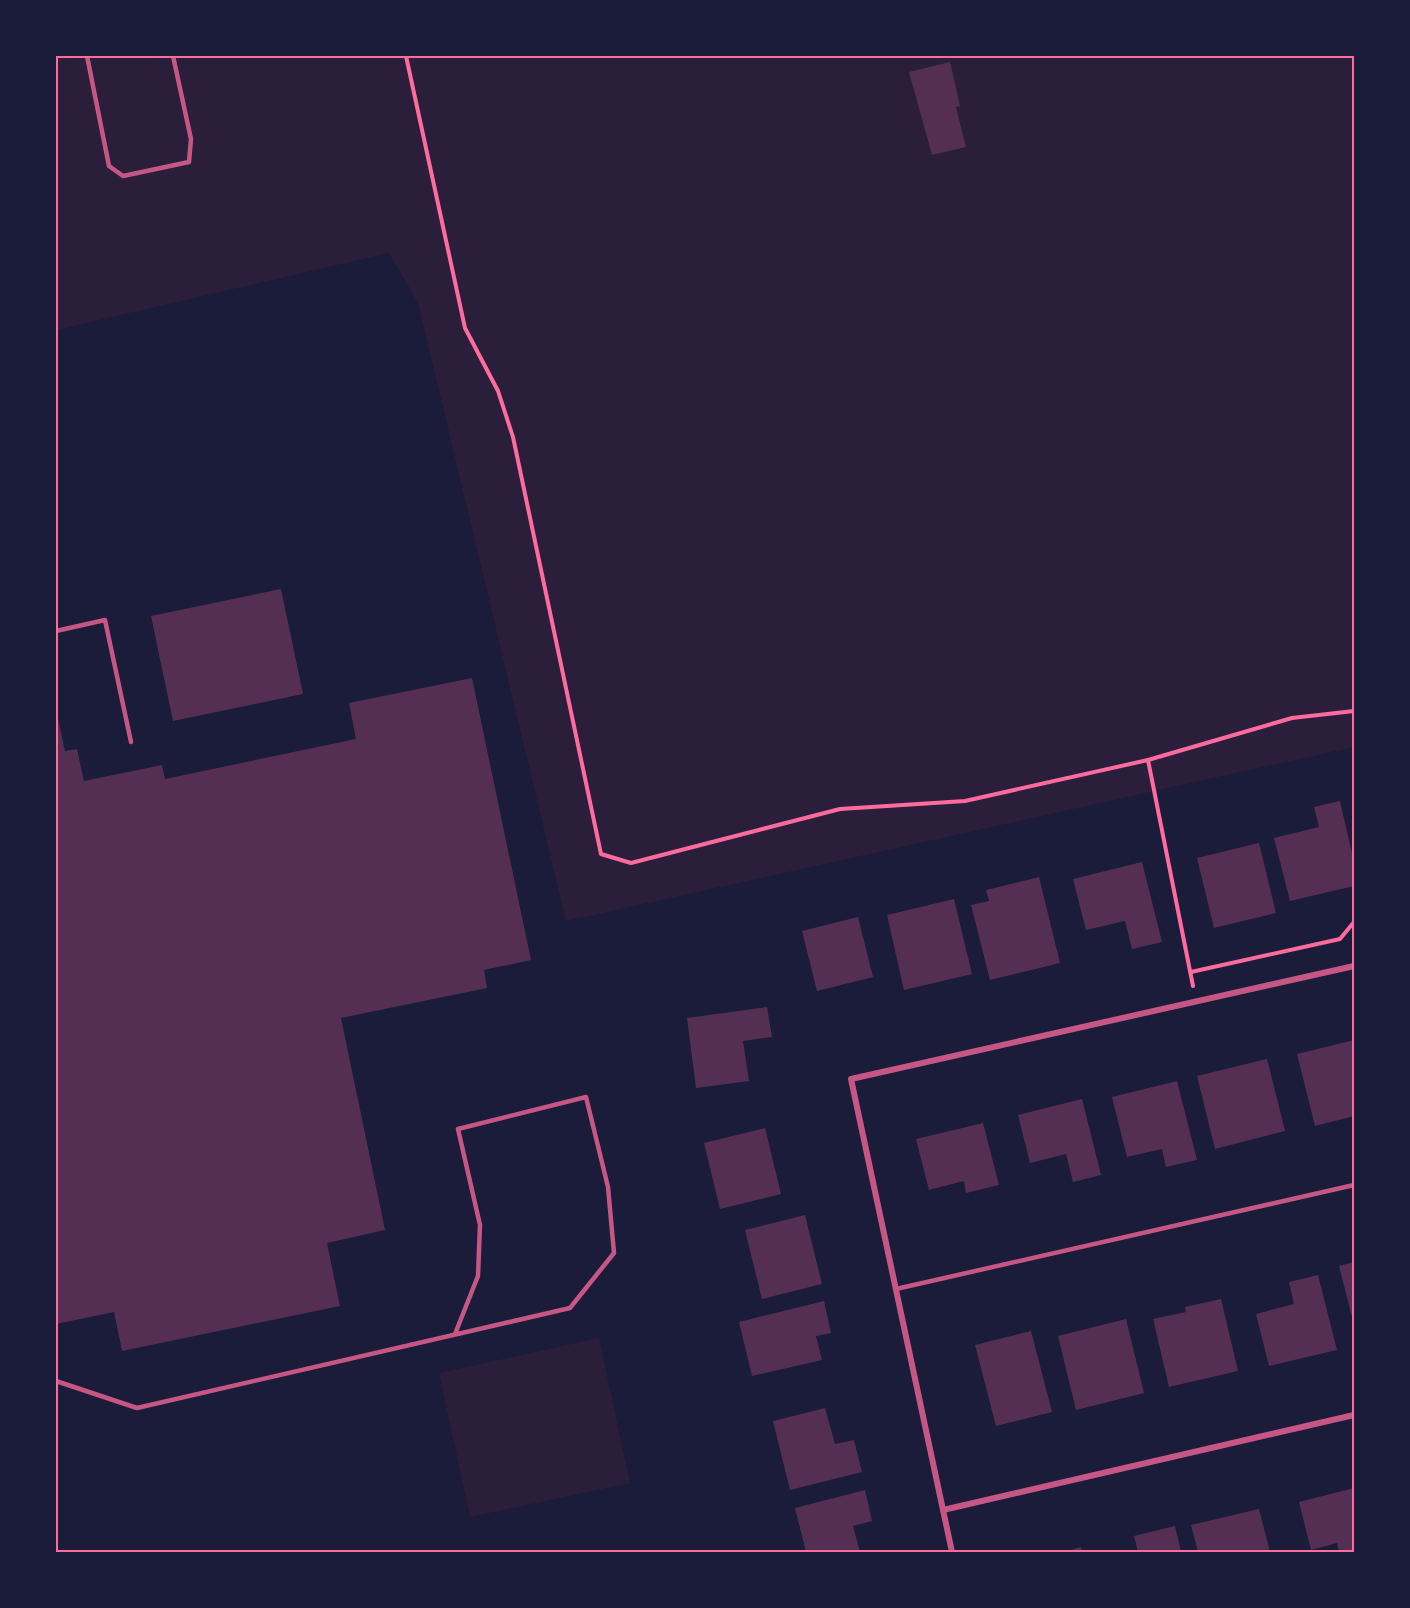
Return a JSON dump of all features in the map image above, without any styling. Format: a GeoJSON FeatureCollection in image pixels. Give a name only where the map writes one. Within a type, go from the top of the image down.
{"type":"FeatureCollection","features":[{"type":"Feature","properties":{"kind":"street"},"geometry":{"type":"LineString","coordinates":[[952,1552],[851,1078],[1354,966]]}},
{"type":"Feature","properties":{"kind":"street"},"geometry":{"type":"LineString","coordinates":[[943,1510],[1354,1415]]}},
{"type":"Feature","properties":{"kind":"lane"},"geometry":{"type":"LineString","coordinates":[[87,56],[109,166],[123,176],[189,162],[191,139],[174,56]]}},
{"type":"Feature","properties":{"kind":"lane"},"geometry":{"type":"LineString","coordinates":[[56,631],[105,620],[131,742]]}},
{"type":"Feature","properties":{"kind":"lane"},"geometry":{"type":"LineString","coordinates":[[56,1381],[137,1408],[570,1308],[614,1253],[608,1187],[586,1097],[458,1129],[480,1225],[478,1276],[455,1334]]}},
{"type":"Feature","properties":{"kind":"lane"},"geometry":{"type":"LineString","coordinates":[[896,1290],[1354,1185]]}},
{"type":"Feature","properties":{"kind":"path"},"geometry":{"type":"LineString","coordinates":[[406,56],[465,328],[498,391],[513,437],[601,854],[631,863],[840,809],[965,801],[1148,760],[1292,718],[1354,711]]}},
{"type":"Feature","properties":{"kind":"path"},"geometry":{"type":"LineString","coordinates":[[1148,760],[1195,1001]]}},
{"type":"Feature","properties":{"kind":"path"},"geometry":{"type":"LineString","coordinates":[[1191,972],[1340,939],[1354,922]]}},
{"type":"Feature","properties":{"kind":"shaded area"},"geometry":{"type":"Polygon","coordinates":[[[56,56],[1354,56],[1354,747],[566,921],[418,303],[389,253],[56,330],[56,56]]]}},
{"type":"Feature","properties":{"kind":"shaded area"},"geometry":{"type":"Polygon","coordinates":[[[599,1338],[630,1483],[470,1517],[439,1373],[599,1338]]]}},
{"type":"Feature","properties":{"kind":"building"},"geometry":{"type":"Polygon","coordinates":[[[950,62],[960,106],[956,107],[966,147],[932,155],[909,72],[950,62]]]}},
{"type":"Feature","properties":{"kind":"building"},"geometry":{"type":"Polygon","coordinates":[[[281,589],[303,694],[173,721],[151,616],[281,589]]]}},
{"type":"Feature","properties":{"kind":"building"},"geometry":{"type":"Polygon","coordinates":[[[472,678],[531,960],[484,970],[487,988],[341,1018],[385,1230],[327,1243],[340,1306],[122,1351],[114,1312],[56,1324],[56,709],[65,751],[77,749],[84,781],[162,765],[165,779],[356,739],[349,703],[472,678]]]}},
{"type":"Feature","properties":{"kind":"building"},"geometry":{"type":"Polygon","coordinates":[[[1340,801],[1354,862],[1354,886],[1290,901],[1274,838],[1319,827],[1314,807],[1340,801]]]}},
{"type":"Feature","properties":{"kind":"building"},"geometry":{"type":"Polygon","coordinates":[[[1259,843],[1276,913],[1214,928],[1197,858],[1259,843]]]}},
{"type":"Feature","properties":{"kind":"building"},"geometry":{"type":"Polygon","coordinates":[[[1142,862],[1162,942],[1132,949],[1125,921],[1086,930],[1073,879],[1142,862]]]}},
{"type":"Feature","properties":{"kind":"building"},"geometry":{"type":"Polygon","coordinates":[[[1039,877],[1060,963],[990,980],[971,905],[989,901],[986,890],[1039,877]]]}},
{"type":"Feature","properties":{"kind":"building"},"geometry":{"type":"Polygon","coordinates":[[[954,899],[972,974],[904,990],[887,915],[954,899]]]}},
{"type":"Feature","properties":{"kind":"building"},"geometry":{"type":"Polygon","coordinates":[[[858,917],[873,977],[817,991],[802,931],[858,917]]]}},
{"type":"Feature","properties":{"kind":"building"},"geometry":{"type":"Polygon","coordinates":[[[767,1007],[772,1037],[743,1041],[749,1081],[696,1088],[687,1018],[767,1007]]]}},
{"type":"Feature","properties":{"kind":"building"},"geometry":{"type":"Polygon","coordinates":[[[1354,1040],[1354,1116],[1315,1126],[1297,1054],[1354,1040]]]}},
{"type":"Feature","properties":{"kind":"building"},"geometry":{"type":"Polygon","coordinates":[[[1267,1059],[1285,1131],[1215,1149],[1197,1076],[1267,1059]]]}},
{"type":"Feature","properties":{"kind":"building"},"geometry":{"type":"Polygon","coordinates":[[[1177,1081],[1197,1160],[1166,1167],[1162,1149],[1127,1157],[1112,1097],[1177,1081]]]}},
{"type":"Feature","properties":{"kind":"building"},"geometry":{"type":"Polygon","coordinates":[[[1082,1099],[1101,1175],[1073,1182],[1066,1154],[1030,1163],[1018,1115],[1082,1099]]]}},
{"type":"Feature","properties":{"kind":"building"},"geometry":{"type":"Polygon","coordinates":[[[983,1123],[999,1185],[966,1193],[964,1181],[929,1190],[916,1139],[983,1123]]]}},
{"type":"Feature","properties":{"kind":"building"},"geometry":{"type":"Polygon","coordinates":[[[765,1128],[781,1194],[720,1209],[704,1143],[765,1128]]]}},
{"type":"Feature","properties":{"kind":"building"},"geometry":{"type":"Polygon","coordinates":[[[805,1215],[822,1284],[762,1299],[745,1230],[805,1215]]]}},
{"type":"Feature","properties":{"kind":"building"},"geometry":{"type":"Polygon","coordinates":[[[1354,1262],[1354,1325],[1339,1266],[1354,1262]]]}},
{"type":"Feature","properties":{"kind":"building"},"geometry":{"type":"Polygon","coordinates":[[[1318,1275],[1337,1350],[1269,1366],[1256,1314],[1294,1304],[1289,1282],[1318,1275]]]}},
{"type":"Feature","properties":{"kind":"building"},"geometry":{"type":"Polygon","coordinates":[[[1221,1299],[1238,1371],[1169,1387],[1153,1319],[1186,1312],[1185,1307],[1221,1299]]]}},
{"type":"Feature","properties":{"kind":"building"},"geometry":{"type":"Polygon","coordinates":[[[824,1301],[831,1333],[816,1336],[822,1360],[752,1376],[739,1322],[824,1301]]]}},
{"type":"Feature","properties":{"kind":"building"},"geometry":{"type":"Polygon","coordinates":[[[1126,1319],[1144,1393],[1076,1410],[1058,1336],[1126,1319]]]}},
{"type":"Feature","properties":{"kind":"building"},"geometry":{"type":"Polygon","coordinates":[[[1031,1331],[1052,1412],[996,1426],[975,1345],[1031,1331]]]}},
{"type":"Feature","properties":{"kind":"building"},"geometry":{"type":"Polygon","coordinates":[[[825,1408],[835,1444],[854,1440],[862,1472],[790,1490],[773,1421],[825,1408]]]}},
{"type":"Feature","properties":{"kind":"building"},"geometry":{"type":"Polygon","coordinates":[[[1354,1488],[1354,1552],[1339,1552],[1337,1543],[1311,1550],[1299,1502],[1354,1488]]]}},
{"type":"Feature","properties":{"kind":"building"},"geometry":{"type":"Polygon","coordinates":[[[865,1490],[872,1521],[853,1526],[860,1552],[806,1552],[795,1508],[865,1490]]]}},
{"type":"Feature","properties":{"kind":"building"},"geometry":{"type":"Polygon","coordinates":[[[1259,1509],[1270,1552],[1198,1552],[1191,1525],[1259,1509]]]}},
{"type":"Feature","properties":{"kind":"building"},"geometry":{"type":"Polygon","coordinates":[[[1175,1526],[1181,1552],[1138,1552],[1134,1536],[1175,1526]]]}},
{"type":"Feature","properties":{"kind":"building"},"geometry":{"type":"Polygon","coordinates":[[[1081,1547],[1082,1552],[1063,1552],[1081,1547]]]}}]}
